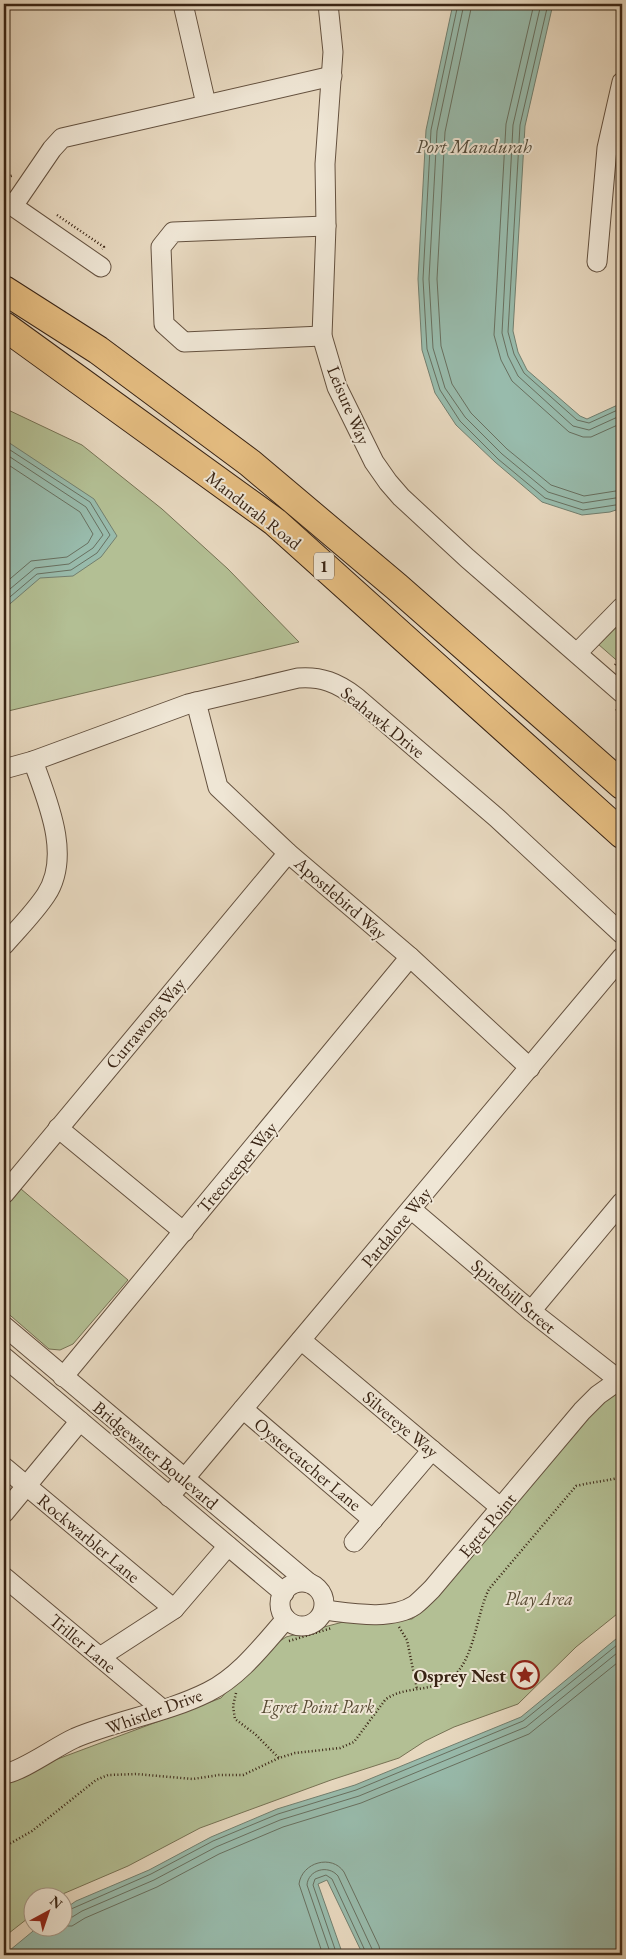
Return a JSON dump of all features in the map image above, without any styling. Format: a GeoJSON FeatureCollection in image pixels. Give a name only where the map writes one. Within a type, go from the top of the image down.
{"type":"FeatureCollection","features":[{"type":"Feature","properties":{"kind":"highway","name":"Mandurah Road"},"geometry":{"type":"LineString","coordinates":[[4,290],[98,350],[250,463],[390,581],[622,785]]}},
{"type":"Feature","properties":{"kind":"highway","name":"Mandurah Road"},"geometry":{"type":"LineString","coordinates":[[4,326],[275,522],[622,834]]}},
{"type":"Feature","properties":{"kind":"street"},"geometry":{"type":"LineString","coordinates":[[183,4],[206,104]]}},
{"type":"Feature","properties":{"kind":"street","name":"Leisure Way"},"geometry":{"type":"LineString","coordinates":[[328,4],[333,52],[325,164],[326,226],[322,336],[337,387],[374,462],[401,497],[466,558],[577,653]]}},
{"type":"Feature","properties":{"kind":"street"},"geometry":{"type":"LineString","coordinates":[[98,265],[8,203],[32,179],[52,149],[62,138],[332,76]]}},
{"type":"Feature","properties":{"kind":"street"},"geometry":{"type":"LineString","coordinates":[[597,262],[607,148],[622,82]]}},
{"type":"Feature","properties":{"kind":"street"},"geometry":{"type":"LineString","coordinates":[[322,336],[184,342],[164,324],[161,247],[173,232],[326,226]]}},
{"type":"Feature","properties":{"kind":"street"},"geometry":{"type":"LineString","coordinates":[[622,607],[577,653],[622,693]]}},
{"type":"Feature","properties":{"kind":"street","name":"Seahawk Drive"},"geometry":{"type":"LineString","coordinates":[[4,769],[33,761],[160,713],[196,702],[298,678],[312,677],[332,681],[356,697],[497,818],[622,934]]}},
{"type":"Feature","properties":{"kind":"street","name":"Apostlebird Way"},"geometry":{"type":"LineString","coordinates":[[196,702],[218,787],[288,852],[410,957],[530,1068]]}},
{"type":"Feature","properties":{"kind":"street"},"geometry":{"type":"LineString","coordinates":[[4,945],[47,894],[54,879],[58,859],[56,835],[46,797],[33,761]]}},
{"type":"Feature","properties":{"kind":"street","name":"Currawong Way"},"geometry":{"type":"LineString","coordinates":[[4,1194],[288,852]]}},
{"type":"Feature","properties":{"kind":"street","name":"Treecreeper Way"},"geometry":{"type":"LineString","coordinates":[[63,1377],[410,957]]}},
{"type":"Feature","properties":{"kind":"street","name":"Pardalote Way"},"geometry":{"type":"LineString","coordinates":[[169,1497],[622,957]]}},
{"type":"Feature","properties":{"kind":"street"},"geometry":{"type":"LineString","coordinates":[[58,1128],[184,1232]]}},
{"type":"Feature","properties":{"kind":"street"},"geometry":{"type":"LineString","coordinates":[[532,1312],[622,1202]]}},
{"type":"Feature","properties":{"kind":"street","name":"Spinebill Street"},"geometry":{"type":"LineString","coordinates":[[411,1209],[532,1312],[620,1379]]}},
{"type":"Feature","properties":{"kind":"street","name":"Bridgewater Boulevard"},"geometry":{"type":"LineString","coordinates":[[4,1326],[309,1584]]}},
{"type":"Feature","properties":{"kind":"street","name":"Silvereye Way"},"geometry":{"type":"LineString","coordinates":[[300,1340],[501,1508]]}},
{"type":"Feature","properties":{"kind":"street","name":"Bridgewater Boulevard"},"geometry":{"type":"LineString","coordinates":[[4,1357],[284,1593]]}},
{"type":"Feature","properties":{"kind":"street","name":"Egret Point"},"geometry":{"type":"LineString","coordinates":[[324,1610],[342,1613],[382,1614],[399,1611],[414,1605],[432,1589],[582,1411],[598,1395],[620,1379]]}},
{"type":"Feature","properties":{"kind":"street","name":"Oystercatcher Lane"},"geometry":{"type":"LineString","coordinates":[[243,1409],[373,1520]]}},
{"type":"Feature","properties":{"kind":"street"},"geometry":{"type":"LineString","coordinates":[[4,1513],[80,1421]]}},
{"type":"Feature","properties":{"kind":"street","name":"Oystercatcher Lane"},"geometry":{"type":"LineString","coordinates":[[354,1542],[432,1450]]}},
{"type":"Feature","properties":{"kind":"street","name":"Rockwarbler Lane"},"geometry":{"type":"LineString","coordinates":[[4,1467],[174,1609]]}},
{"type":"Feature","properties":{"kind":"street"},"geometry":{"type":"LineString","coordinates":[[100,1657],[174,1609],[228,1546]]}},
{"type":"Feature","properties":{"kind":"street","name":"Triller Lane"},"geometry":{"type":"LineString","coordinates":[[4,1577],[162,1709]]}},
{"type":"Feature","properties":{"kind":"street"},"geometry":{"type":"LineString","coordinates":[[299,1583],[309,1584],[316,1587],[321,1594],[324,1601],[324,1610],[320,1617],[308,1626],[293,1624],[286,1619],[282,1611],[280,1602],[284,1593],[290,1586],[299,1583]]}},
{"type":"Feature","properties":{"kind":"street","name":"Whistler Drive"},"geometry":{"type":"LineString","coordinates":[[4,1774],[23,1766],[76,1737],[209,1692],[239,1670],[286,1619]]}},
{"type":"Feature","properties":{"kind":"path"},"geometry":{"type":"LineString","coordinates":[[4,178],[13,176],[17,170],[32,179]]}},
{"type":"Feature","properties":{"kind":"path"},"geometry":{"type":"LineString","coordinates":[[55,214],[104,247],[98,265]]}},
{"type":"Feature","properties":{"kind":"path"},"geometry":{"type":"LineString","coordinates":[[4,1847],[32,1831],[96,1780],[108,1775],[136,1774],[193,1780],[243,1775],[279,1758],[295,1753],[340,1748],[354,1742],[385,1700],[391,1695],[439,1684],[451,1678],[459,1671],[465,1661],[482,1603],[489,1589],[576,1486],[622,1477]]}},
{"type":"Feature","properties":{"kind":"path"},"geometry":{"type":"LineString","coordinates":[[392,1626],[400,1627],[407,1640],[417,1689]]}},
{"type":"Feature","properties":{"kind":"path"},"geometry":{"type":"LineString","coordinates":[[288,1642],[298,1637],[335,1628]]}},
{"type":"Feature","properties":{"kind":"path"},"geometry":{"type":"LineString","coordinates":[[237,1691],[232,1706],[235,1719],[255,1734],[279,1758]]}},
{"type":"Feature","properties":{"kind":"green space"},"geometry":{"type":"Polygon","coordinates":[[[4,408],[82,445],[162,509],[228,569],[299,642],[4,712],[4,408]]]}},
{"type":"Feature","properties":{"kind":"green space"},"geometry":{"type":"Polygon","coordinates":[[[622,619],[622,665],[598,644],[622,619]]]}},
{"type":"Feature","properties":{"kind":"green space"},"geometry":{"type":"Polygon","coordinates":[[[21,1189],[128,1280],[73,1344],[60,1350],[49,1349],[4,1310],[4,1209],[21,1189]]]}},
{"type":"Feature","properties":{"kind":"green space","name":"Egret Point Park"},"geometry":{"type":"Polygon","coordinates":[[[622,1388],[622,1610],[576,1647],[518,1704],[454,1727],[425,1741],[399,1758],[331,1780],[200,1828],[128,1866],[72,1890],[72,1886],[22,1886],[22,1923],[4,1937],[4,1779],[221,1698],[261,1654],[286,1637],[343,1622],[412,1619],[428,1607],[592,1412],[622,1388]]]}},
{"type":"Feature","properties":{"kind":"water","name":"Port Mandurah"},"geometry":{"type":"Polygon","coordinates":[[[453,4],[553,4],[525,126],[513,331],[518,352],[527,370],[580,416],[587,419],[622,403],[622,508],[610,512],[582,515],[542,502],[495,462],[456,425],[435,393],[422,350],[418,279],[426,130],[453,4]]]}},
{"type":"Feature","properties":{"kind":"water"},"geometry":{"type":"Polygon","coordinates":[[[4,441],[94,499],[117,536],[101,557],[73,576],[40,578],[4,609],[4,441]]]}},
{"type":"Feature","properties":{"kind":"water"},"geometry":{"type":"Polygon","coordinates":[[[622,1634],[622,1955],[363,1955],[327,1880],[318,1884],[343,1955],[4,1955],[27,1936],[72,1936],[72,1904],[149,1870],[211,1837],[277,1809],[355,1785],[521,1717],[622,1634]]]}},
{"type":"Feature","properties":{"kind":"place","name":"Osprey Nest"},"geometry":{"type":"Point","coordinates":[525,1675]}},
{"type":"Feature","properties":{"kind":"park label","name":"Play Area"},"geometry":{"type":"Point","coordinates":[539,1598]}}]}
